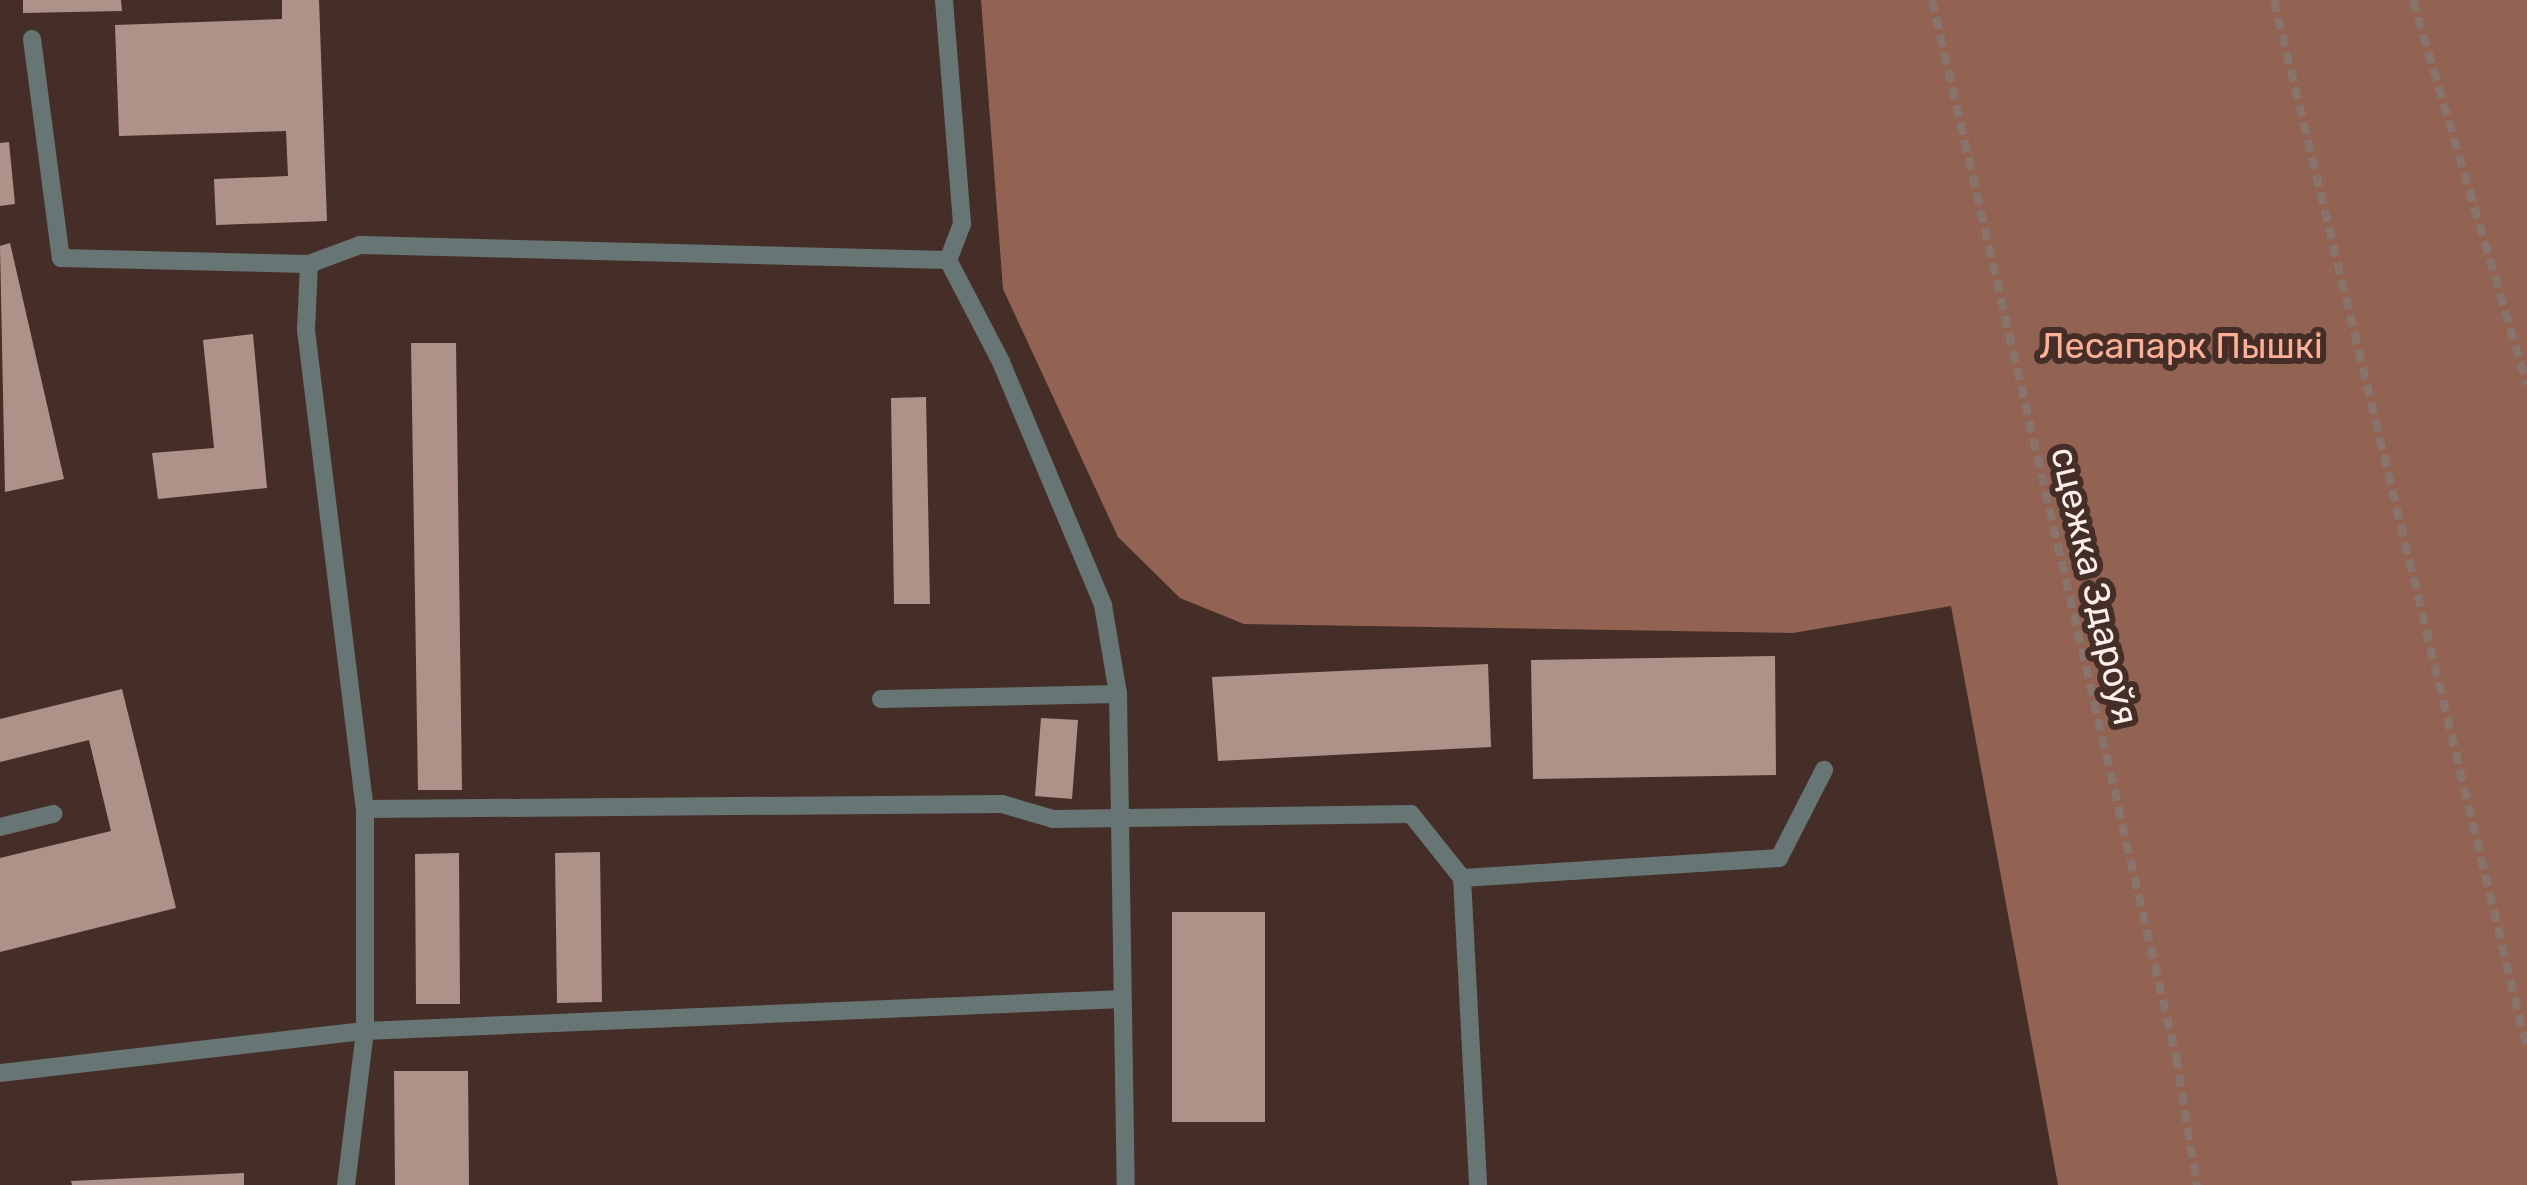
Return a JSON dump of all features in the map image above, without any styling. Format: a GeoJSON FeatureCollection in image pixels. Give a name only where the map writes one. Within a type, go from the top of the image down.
{"type":"FeatureCollection","features":[{"type":"Feature","properties":{"kind":"lane"},"geometry":{"type":"LineString","coordinates":[[944,0],[962,224],[948,260],[1001,362],[1095,584],[1118,694],[1126,1185]]}},
{"type":"Feature","properties":{"kind":"lane"},"geometry":{"type":"LineString","coordinates":[[32,39],[61,258],[309,264],[360,245],[948,260]]}},
{"type":"Feature","properties":{"kind":"lane"},"geometry":{"type":"LineString","coordinates":[[309,264],[306,331],[365,809],[365,1031],[346,1185]]}},
{"type":"Feature","properties":{"kind":"lane"},"geometry":{"type":"LineString","coordinates":[[881,699],[1118,694]]}},
{"type":"Feature","properties":{"kind":"lane"},"geometry":{"type":"LineString","coordinates":[[1462,878],[1779,858],[1824,770]]}},
{"type":"Feature","properties":{"kind":"lane"},"geometry":{"type":"LineString","coordinates":[[365,809],[1002,804],[1053,819],[1411,814],[1462,878],[1478,1185]]}},
{"type":"Feature","properties":{"kind":"lane"},"geometry":{"type":"LineString","coordinates":[[0,827],[53,814]]}},
{"type":"Feature","properties":{"kind":"lane"},"geometry":{"type":"LineString","coordinates":[[0,1073],[365,1031],[1122,999]]}},
{"type":"Feature","properties":{"kind":"path","name":"сцежка Здароўя"},"geometry":{"type":"LineString","coordinates":[[1932,0],[2171,1034],[2197,1185]]}},
{"type":"Feature","properties":{"kind":"path"},"geometry":{"type":"LineString","coordinates":[[2274,0],[2527,1048]]}},
{"type":"Feature","properties":{"kind":"path"},"geometry":{"type":"LineString","coordinates":[[2413,0],[2527,384]]}},
{"type":"Feature","properties":{"kind":"green space","name":"Лесапарк Пышкі"},"geometry":{"type":"Polygon","coordinates":[[[981,0],[2527,0],[2527,1185],[2058,1185],[1951,606],[1793,633],[1244,624],[1180,598],[1118,537],[1003,289],[981,0]]]}},
{"type":"Feature","properties":{"kind":"building"},"geometry":{"type":"Polygon","coordinates":[[[23,0],[121,0],[122,11],[23,13],[23,0]]]}},
{"type":"Feature","properties":{"kind":"building"},"geometry":{"type":"Polygon","coordinates":[[[282,0],[319,0],[327,221],[216,225],[214,179],[288,176],[286,131],[119,136],[115,25],[282,19],[282,0]]]}},
{"type":"Feature","properties":{"kind":"building"},"geometry":{"type":"Polygon","coordinates":[[[9,142],[15,204],[0,206],[0,143],[9,142]]]}},
{"type":"Feature","properties":{"kind":"building"},"geometry":{"type":"Polygon","coordinates":[[[10,243],[64,479],[5,492],[0,246],[10,243]]]}},
{"type":"Feature","properties":{"kind":"building"},"geometry":{"type":"Polygon","coordinates":[[[253,334],[267,488],[158,499],[152,453],[214,448],[203,340],[253,334]]]}},
{"type":"Feature","properties":{"kind":"building"},"geometry":{"type":"Polygon","coordinates":[[[411,343],[456,343],[462,790],[418,790],[411,343]]]}},
{"type":"Feature","properties":{"kind":"building"},"geometry":{"type":"Polygon","coordinates":[[[926,397],[930,604],[894,604],[891,398],[926,397]]]}},
{"type":"Feature","properties":{"kind":"building"},"geometry":{"type":"Polygon","coordinates":[[[1775,656],[1776,775],[1533,779],[1531,660],[1775,656]]]}},
{"type":"Feature","properties":{"kind":"building"},"geometry":{"type":"Polygon","coordinates":[[[1488,664],[1491,747],[1218,761],[1212,677],[1488,664]]]}},
{"type":"Feature","properties":{"kind":"building"},"geometry":{"type":"Polygon","coordinates":[[[122,689],[176,908],[0,952],[0,858],[111,831],[89,740],[0,762],[0,719],[122,689]]]}},
{"type":"Feature","properties":{"kind":"building"},"geometry":{"type":"Polygon","coordinates":[[[1041,718],[1078,720],[1072,799],[1035,796],[1041,718]]]}},
{"type":"Feature","properties":{"kind":"building"},"geometry":{"type":"Polygon","coordinates":[[[600,852],[602,1002],[557,1003],[555,853],[600,852]]]}},
{"type":"Feature","properties":{"kind":"building"},"geometry":{"type":"Polygon","coordinates":[[[459,853],[460,1004],[416,1004],[415,854],[459,853]]]}},
{"type":"Feature","properties":{"kind":"building"},"geometry":{"type":"Polygon","coordinates":[[[1172,912],[1265,912],[1265,1122],[1172,1122],[1172,912]]]}},
{"type":"Feature","properties":{"kind":"building"},"geometry":{"type":"Polygon","coordinates":[[[394,1071],[468,1071],[469,1185],[395,1185],[394,1071]]]}},
{"type":"Feature","properties":{"kind":"building"},"geometry":{"type":"Polygon","coordinates":[[[244,1173],[244,1185],[72,1185],[71,1181],[244,1173]]]}}]}
